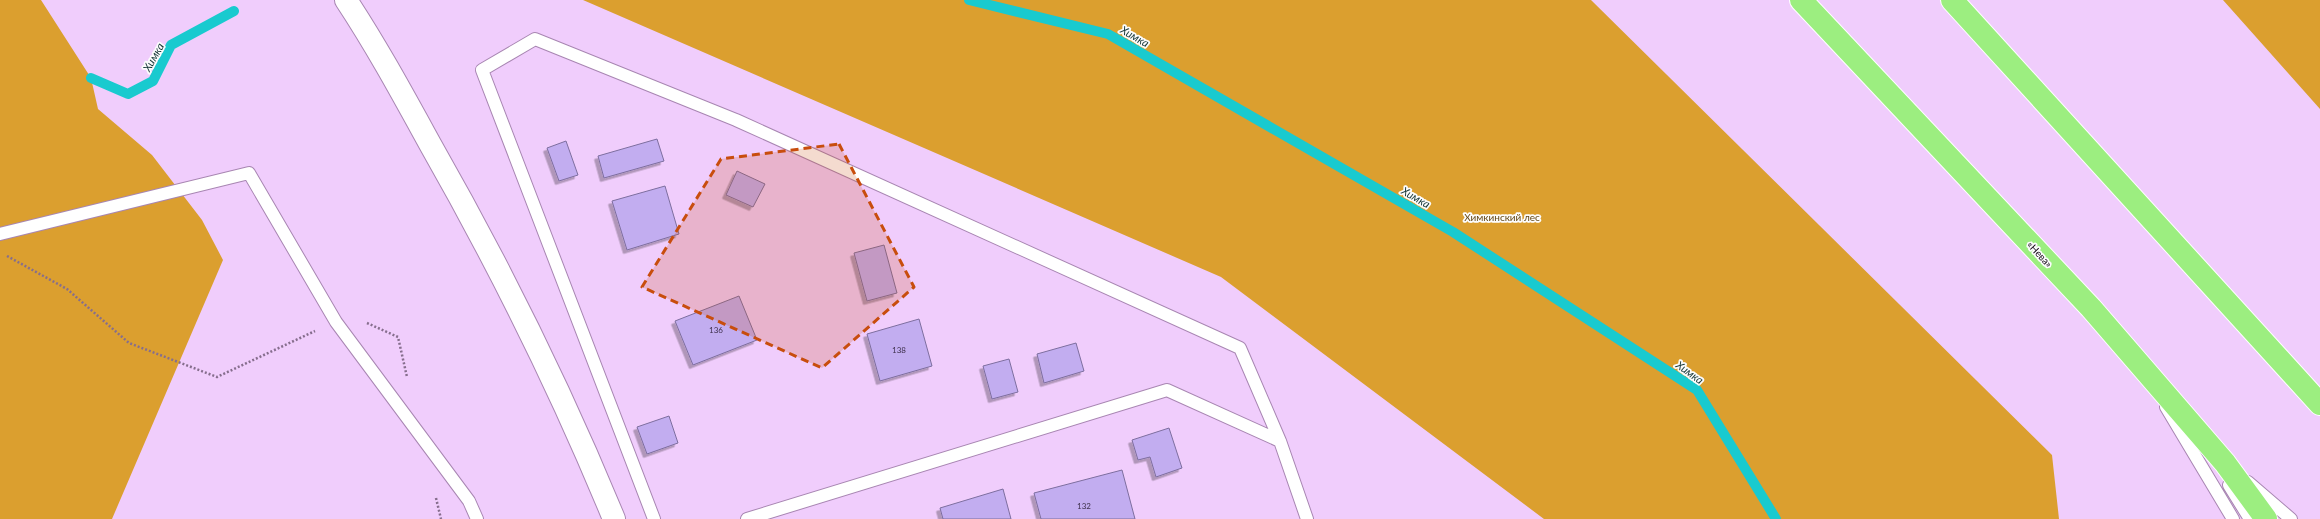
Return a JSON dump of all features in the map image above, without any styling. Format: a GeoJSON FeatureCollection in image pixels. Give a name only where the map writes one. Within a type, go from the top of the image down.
{"type":"FeatureCollection","features":[{"type":"Feature","properties":{"kind":"highway","name":"«Нева»"},"geometry":{"type":"LineString","coordinates":[[1801,0],[2091,308],[2225,463],[2266,519]]}},
{"type":"Feature","properties":{"kind":"highway"},"geometry":{"type":"LineString","coordinates":[[1952,0],[2320,404]]}},
{"type":"Feature","properties":{"kind":"street"},"geometry":{"type":"LineString","coordinates":[[346,0],[369,35],[469,213],[578,432],[614,519]]}},
{"type":"Feature","properties":{"kind":"lane"},"geometry":{"type":"LineString","coordinates":[[654,519],[482,70],[535,38],[736,120],[1240,348],[1280,441],[1307,519]]}},
{"type":"Feature","properties":{"kind":"lane"},"geometry":{"type":"LineString","coordinates":[[0,234],[249,173],[336,322],[469,501],[477,519]]}},
{"type":"Feature","properties":{"kind":"lane"},"geometry":{"type":"LineString","coordinates":[[2143,369],[2233,519]]}},
{"type":"Feature","properties":{"kind":"lane"},"geometry":{"type":"LineString","coordinates":[[747,519],[1167,390],[1280,441]]}},
{"type":"Feature","properties":{"kind":"lane"},"geometry":{"type":"LineString","coordinates":[[2186,418],[2250,519]]}},
{"type":"Feature","properties":{"kind":"lane"},"geometry":{"type":"LineString","coordinates":[[2197,458],[2226,519]]}},
{"type":"Feature","properties":{"kind":"lane"},"geometry":{"type":"LineString","coordinates":[[2225,463],[2292,519]]}},
{"type":"Feature","properties":{"kind":"path"},"geometry":{"type":"LineString","coordinates":[[0,252],[68,289],[129,344],[217,377],[349,315],[398,337],[409,383]]}},
{"type":"Feature","properties":{"kind":"path"},"geometry":{"type":"LineString","coordinates":[[436,496],[441,519]]}},
{"type":"Feature","properties":{"kind":"highlighted area"},"geometry":{"type":"Polygon","coordinates":[[[839,144],[914,287],[822,368],[642,287],[721,159],[839,144]]]}},
{"type":"Feature","properties":{"kind":"green space"},"geometry":{"type":"Polygon","coordinates":[[[0,0],[41,0],[91,78],[98,109],[152,155],[202,220],[223,260],[112,519],[0,519],[0,0]]]}},
{"type":"Feature","properties":{"kind":"green space","name":"Химкинский лес"},"geometry":{"type":"Polygon","coordinates":[[[583,0],[1591,0],[2052,455],[2059,519],[1544,519],[1221,277],[583,0]]]}},
{"type":"Feature","properties":{"kind":"green space"},"geometry":{"type":"Polygon","coordinates":[[[2223,0],[2320,0],[2320,109],[2223,0]]]}},
{"type":"Feature","properties":{"kind":"building"},"geometry":{"type":"Polygon","coordinates":[[[657,139],[664,161],[604,178],[598,156],[657,139]]]}},
{"type":"Feature","properties":{"kind":"building"},"geometry":{"type":"Polygon","coordinates":[[[566,141],[578,175],[559,181],[547,148],[566,141]]]}},
{"type":"Feature","properties":{"kind":"building"},"geometry":{"type":"Polygon","coordinates":[[[737,171],[765,184],[753,207],[726,195],[737,171]]]}},
{"type":"Feature","properties":{"kind":"building"},"geometry":{"type":"Polygon","coordinates":[[[665,186],[679,234],[627,250],[612,201],[665,186]]]}},
{"type":"Feature","properties":{"kind":"building"},"geometry":{"type":"Polygon","coordinates":[[[884,245],[897,293],[867,301],[854,253],[884,245]]]}},
{"type":"Feature","properties":{"kind":"building"},"geometry":{"type":"Polygon","coordinates":[[[739,296],[757,340],[693,365],[675,321],[739,296]]]}},
{"type":"Feature","properties":{"kind":"building"},"geometry":{"type":"Polygon","coordinates":[[[919,319],[932,366],[880,381],[867,334],[919,319]]]}},
{"type":"Feature","properties":{"kind":"building"},"geometry":{"type":"Polygon","coordinates":[[[1076,343],[1084,371],[1044,383],[1037,354],[1076,343]]]}},
{"type":"Feature","properties":{"kind":"building"},"geometry":{"type":"Polygon","coordinates":[[[1009,359],[1018,392],[992,399],[983,366],[1009,359]]]}},
{"type":"Feature","properties":{"kind":"building"},"geometry":{"type":"Polygon","coordinates":[[[669,416],[678,443],[647,454],[637,427],[669,416]]]}},
{"type":"Feature","properties":{"kind":"building"},"geometry":{"type":"Polygon","coordinates":[[[1169,428],[1182,468],[1156,477],[1150,457],[1138,460],[1132,440],[1169,428]]]}},
{"type":"Feature","properties":{"kind":"building"},"geometry":{"type":"Polygon","coordinates":[[[1122,470],[1135,519],[1041,519],[1034,493],[1122,470]]]}},
{"type":"Feature","properties":{"kind":"building"},"geometry":{"type":"Polygon","coordinates":[[[1003,489],[1011,519],[943,519],[940,508],[1003,489]]]}},
{"type":"Feature","properties":{"kind":"waterway","name":"Химка"},"geometry":{"type":"LineString","coordinates":[[969,0],[1108,34],[1453,232],[1697,390],[1776,519]]}},
{"type":"Feature","properties":{"kind":"waterway","name":"Химка"},"geometry":{"type":"LineString","coordinates":[[91,78],[128,94],[153,81],[171,45],[234,11]]}}]}
